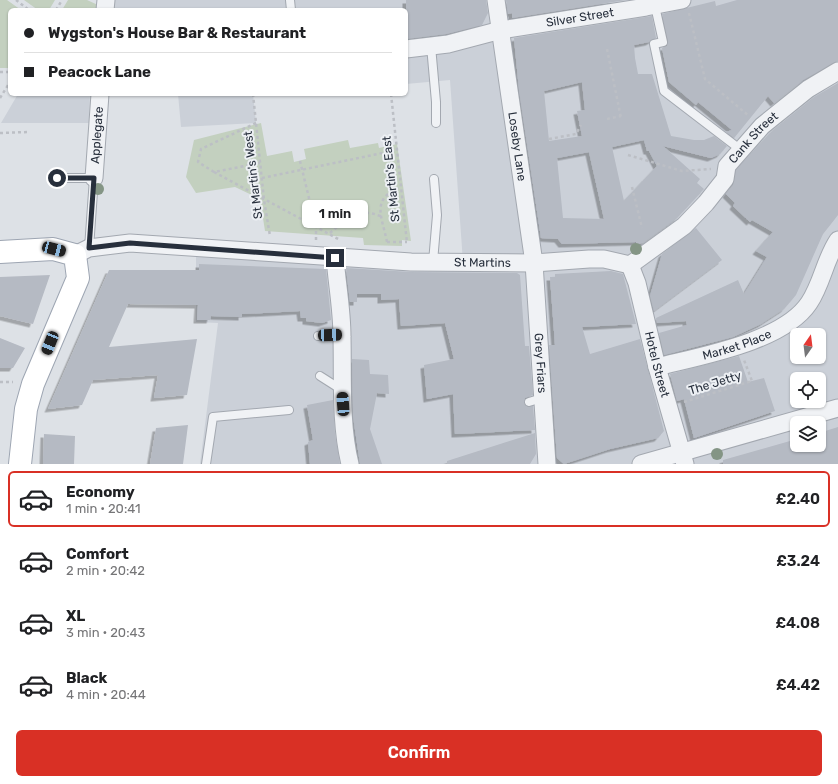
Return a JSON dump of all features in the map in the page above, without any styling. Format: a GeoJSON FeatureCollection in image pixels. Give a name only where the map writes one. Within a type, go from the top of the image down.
{"type":"FeatureCollection","features":[{"type":"Feature","properties":{"kind":"main road"},"geometry":{"type":"LineString","coordinates":[[0,252],[54,249],[82,251],[78,278],[33,384],[26,409],[20,464]]}},
{"type":"Feature","properties":{"kind":"street","name":"Loseby Lane"},"geometry":{"type":"LineString","coordinates":[[496,0],[534,262]]}},
{"type":"Feature","properties":{"kind":"street","name":"Silver Street"},"geometry":{"type":"LineString","coordinates":[[408,49],[448,44],[501,30],[685,2]]}},
{"type":"Feature","properties":{"kind":"street","name":"Cank Street"},"geometry":{"type":"LineString","coordinates":[[630,265],[684,226],[706,203],[725,179],[727,166],[741,150],[756,122],[808,88],[838,71]]}},
{"type":"Feature","properties":{"kind":"street","name":"Applegate"},"geometry":{"type":"LineString","coordinates":[[94,178],[100,96]]}},
{"type":"Feature","properties":{"kind":"street","name":"Market Place"},"geometry":{"type":"LineString","coordinates":[[657,367],[754,341],[777,330],[795,318],[809,304],[838,240]]}},
{"type":"Feature","properties":{"kind":"street","name":"St Martins"},"geometry":{"type":"LineString","coordinates":[[82,251],[130,243],[410,262],[534,262],[588,258],[604,259],[630,265]]}},
{"type":"Feature","properties":{"kind":"street"},"geometry":{"type":"LineString","coordinates":[[335,258],[342,334],[342,390],[346,448],[350,464]]}},
{"type":"Feature","properties":{"kind":"street","name":"Grey Friars"},"geometry":{"type":"LineString","coordinates":[[534,262],[536,400],[547,464]]}},
{"type":"Feature","properties":{"kind":"street","name":"Hotel Street"},"geometry":{"type":"LineString","coordinates":[[630,265],[637,283],[657,367],[683,458]]}},
{"type":"Feature","properties":{"kind":"street"},"geometry":{"type":"LineString","coordinates":[[641,464],[683,458],[838,408]]}},
{"type":"Feature","properties":{"kind":"lane"},"geometry":{"type":"LineString","coordinates":[[655,6],[663,42],[654,44],[664,91],[741,150]]}},
{"type":"Feature","properties":{"kind":"lane"},"geometry":{"type":"LineString","coordinates":[[431,46],[436,102],[436,123]]}},
{"type":"Feature","properties":{"kind":"lane"},"geometry":{"type":"LineString","coordinates":[[57,178],[94,178]]}},
{"type":"Feature","properties":{"kind":"lane","name":"Applegate"},"geometry":{"type":"LineString","coordinates":[[82,251],[94,178]]}},
{"type":"Feature","properties":{"kind":"lane"},"geometry":{"type":"LineString","coordinates":[[433,262],[437,214],[434,179]]}},
{"type":"Feature","properties":{"kind":"lane"},"geometry":{"type":"LineString","coordinates":[[318,336],[342,334]]}},
{"type":"Feature","properties":{"kind":"lane"},"geometry":{"type":"LineString","coordinates":[[320,376],[342,390]]}},
{"type":"Feature","properties":{"kind":"lane"},"geometry":{"type":"LineString","coordinates":[[206,464],[213,417],[289,410]]}},
{"type":"Feature","properties":{"kind":"path"},"geometry":{"type":"LineString","coordinates":[[16,0],[26,8]]}},
{"type":"Feature","properties":{"kind":"path"},"geometry":{"type":"LineString","coordinates":[[685,2],[704,79],[756,122]]}},
{"type":"Feature","properties":{"kind":"path"},"geometry":{"type":"LineString","coordinates":[[607,49],[621,117],[607,119]]}},
{"type":"Feature","properties":{"kind":"path"},"geometry":{"type":"LineString","coordinates":[[0,98],[8,85]]}},
{"type":"Feature","properties":{"kind":"path","name":"St Martin's West"},"geometry":{"type":"LineString","coordinates":[[253,96],[264,200],[273,253]]}},
{"type":"Feature","properties":{"kind":"path","name":"St Martin's East"},"geometry":{"type":"LineString","coordinates":[[391,96],[410,262]]}},
{"type":"Feature","properties":{"kind":"path"},"geometry":{"type":"LineString","coordinates":[[256,123],[201,149],[198,162],[264,200],[342,241]]}},
{"type":"Feature","properties":{"kind":"path"},"geometry":{"type":"LineString","coordinates":[[548,139],[576,134],[581,125]]}},
{"type":"Feature","properties":{"kind":"path"},"geometry":{"type":"LineString","coordinates":[[0,133],[28,132]]}},
{"type":"Feature","properties":{"kind":"path"},"geometry":{"type":"LineString","coordinates":[[262,178],[397,150]]}},
{"type":"Feature","properties":{"kind":"path"},"geometry":{"type":"LineString","coordinates":[[628,155],[650,160],[664,167],[682,171],[699,171],[727,166]]}},
{"type":"Feature","properties":{"kind":"path"},"geometry":{"type":"LineString","coordinates":[[300,161],[316,227],[315,256]]}},
{"type":"Feature","properties":{"kind":"path"},"geometry":{"type":"LineString","coordinates":[[214,172],[260,163]]}},
{"type":"Feature","properties":{"kind":"path"},"geometry":{"type":"LineString","coordinates":[[387,242],[380,209],[382,199],[390,191],[401,187]]}},
{"type":"Feature","properties":{"kind":"path"},"geometry":{"type":"LineString","coordinates":[[632,187],[642,228]]}},
{"type":"Feature","properties":{"kind":"path"},"geometry":{"type":"LineString","coordinates":[[330,234],[345,221],[363,212],[374,212],[382,217]]}},
{"type":"Feature","properties":{"kind":"path"},"geometry":{"type":"LineString","coordinates":[[380,242],[407,242]]}},
{"type":"Feature","properties":{"kind":"path","name":"The Jetty"},"geometry":{"type":"LineString","coordinates":[[669,407],[752,381],[739,345]]}},
{"type":"Feature","properties":{"kind":"shaded area"},"geometry":{"type":"Polygon","coordinates":[[[109,0],[838,0],[838,464],[200,464],[218,323],[196,322],[196,248],[463,262],[450,80],[408,84],[408,8],[108,8],[109,0]]]}},
{"type":"Feature","properties":{"kind":"shaded area"},"geometry":{"type":"Polygon","coordinates":[[[17,96],[90,96],[89,123],[1,123],[17,96]]]}},
{"type":"Feature","properties":{"kind":"shaded area"},"geometry":{"type":"Polygon","coordinates":[[[178,96],[253,96],[256,123],[181,127],[178,96]]]}},
{"type":"Feature","properties":{"kind":"green space"},"geometry":{"type":"Polygon","coordinates":[[[0,0],[7,0],[18,8],[8,8],[8,68],[0,68],[0,0]]]}},
{"type":"Feature","properties":{"kind":"green space"},"geometry":{"type":"Polygon","coordinates":[[[24,0],[55,0],[50,8],[35,8],[24,0]]]}},
{"type":"Feature","properties":{"kind":"green space"},"geometry":{"type":"Polygon","coordinates":[[[68,0],[87,0],[98,5],[97,8],[63,8],[68,0]]]}},
{"type":"Feature","properties":{"kind":"green space"},"geometry":{"type":"Polygon","coordinates":[[[261,123],[267,156],[292,151],[294,162],[306,159],[304,149],[348,140],[350,148],[378,143],[379,148],[397,144],[411,241],[402,240],[402,246],[364,245],[363,238],[265,231],[260,199],[235,187],[196,193],[186,177],[194,140],[261,123]]]}},
{"type":"Feature","properties":{"kind":"building"},"geometry":{"type":"Polygon","coordinates":[[[406,0],[486,0],[488,13],[482,25],[446,34],[408,39],[408,8],[406,8],[406,0]]]}},
{"type":"Feature","properties":{"kind":"building"},"geometry":{"type":"Polygon","coordinates":[[[506,0],[626,0],[512,18],[512,13],[508,14],[506,0]]]}},
{"type":"Feature","properties":{"kind":"building"},"geometry":{"type":"Polygon","coordinates":[[[737,0],[838,0],[838,61],[803,80],[774,103],[768,96],[734,138],[726,132],[732,130],[698,102],[696,105],[669,82],[662,48],[667,46],[668,41],[662,14],[715,1],[716,6],[737,0]]]}},
{"type":"Feature","properties":{"kind":"building"},"geometry":{"type":"Polygon","coordinates":[[[652,16],[656,38],[649,42],[634,45],[635,58],[638,74],[652,74],[671,136],[694,140],[704,140],[714,136],[727,146],[720,154],[711,158],[663,146],[700,179],[697,183],[704,189],[677,218],[643,243],[562,244],[558,239],[541,238],[519,90],[514,38],[652,16]],[[582,82],[544,91],[549,141],[582,136],[577,111],[585,110],[582,82]],[[644,140],[612,147],[624,201],[657,166],[649,151],[647,151],[644,140]],[[589,152],[557,158],[563,218],[604,219],[589,152]]]}},
{"type":"Feature","properties":{"kind":"building"},"geometry":{"type":"Polygon","coordinates":[[[838,83],[838,215],[823,234],[796,295],[784,309],[761,324],[733,337],[664,355],[659,333],[687,325],[686,321],[657,323],[656,318],[738,280],[744,294],[767,257],[756,251],[773,232],[752,220],[750,222],[733,206],[735,203],[726,194],[733,185],[736,170],[773,130],[814,97],[838,83]]]}},
{"type":"Feature","properties":{"kind":"building"},"geometry":{"type":"Polygon","coordinates":[[[696,228],[722,260],[654,311],[650,296],[662,254],[696,228]]]}},
{"type":"Feature","properties":{"kind":"building"},"geometry":{"type":"Polygon","coordinates":[[[199,264],[326,269],[331,320],[322,323],[306,321],[306,318],[301,318],[300,311],[242,314],[242,317],[211,316],[210,320],[197,320],[198,305],[128,304],[109,347],[197,339],[187,395],[154,398],[158,375],[93,380],[82,405],[48,409],[109,270],[199,270],[199,264]]]}},
{"type":"Feature","properties":{"kind":"building"},"geometry":{"type":"Polygon","coordinates":[[[346,268],[411,272],[517,273],[520,275],[525,346],[529,346],[533,395],[525,398],[524,403],[527,407],[533,406],[535,430],[455,434],[453,394],[427,399],[424,365],[454,359],[445,323],[401,326],[399,299],[381,300],[381,294],[357,294],[357,302],[350,302],[346,268]]]}},
{"type":"Feature","properties":{"kind":"building"},"geometry":{"type":"Polygon","coordinates":[[[611,271],[623,274],[636,324],[582,327],[590,354],[640,339],[664,431],[658,438],[610,449],[564,464],[557,458],[549,345],[555,345],[550,277],[555,277],[555,274],[611,271]]]}},
{"type":"Feature","properties":{"kind":"building"},"geometry":{"type":"Polygon","coordinates":[[[50,275],[33,324],[0,316],[0,277],[50,275]]]}},
{"type":"Feature","properties":{"kind":"building"},"geometry":{"type":"Polygon","coordinates":[[[0,338],[25,348],[13,368],[0,368],[0,338]]]}},
{"type":"Feature","properties":{"kind":"building"},"geometry":{"type":"Polygon","coordinates":[[[739,356],[748,382],[764,378],[775,411],[694,438],[684,399],[677,401],[670,374],[739,356]]]}},
{"type":"Feature","properties":{"kind":"building"},"geometry":{"type":"Polygon","coordinates":[[[352,359],[369,360],[370,374],[388,375],[389,394],[377,393],[370,429],[382,464],[360,464],[353,416],[352,359]]]}},
{"type":"Feature","properties":{"kind":"building"},"geometry":{"type":"Polygon","coordinates":[[[333,400],[335,434],[340,464],[310,464],[308,442],[313,440],[307,405],[333,400]]]}},
{"type":"Feature","properties":{"kind":"building"},"geometry":{"type":"Polygon","coordinates":[[[188,425],[183,464],[150,464],[156,428],[188,425]]]}},
{"type":"Feature","properties":{"kind":"building"},"geometry":{"type":"Polygon","coordinates":[[[838,427],[838,464],[723,464],[723,460],[790,441],[790,452],[826,452],[826,431],[838,427]]]}},
{"type":"Feature","properties":{"kind":"building"},"geometry":{"type":"Polygon","coordinates":[[[535,433],[536,454],[530,464],[447,464],[447,461],[535,433]]]}},
{"type":"Feature","properties":{"kind":"building"},"geometry":{"type":"Polygon","coordinates":[[[44,434],[75,436],[74,464],[43,464],[44,434]]]}},
{"type":"Feature","properties":{"kind":"route"},"geometry":{"type":"LineString","coordinates":[[57,178],[94,178],[89,248],[130,243],[335,258]]}}]}
